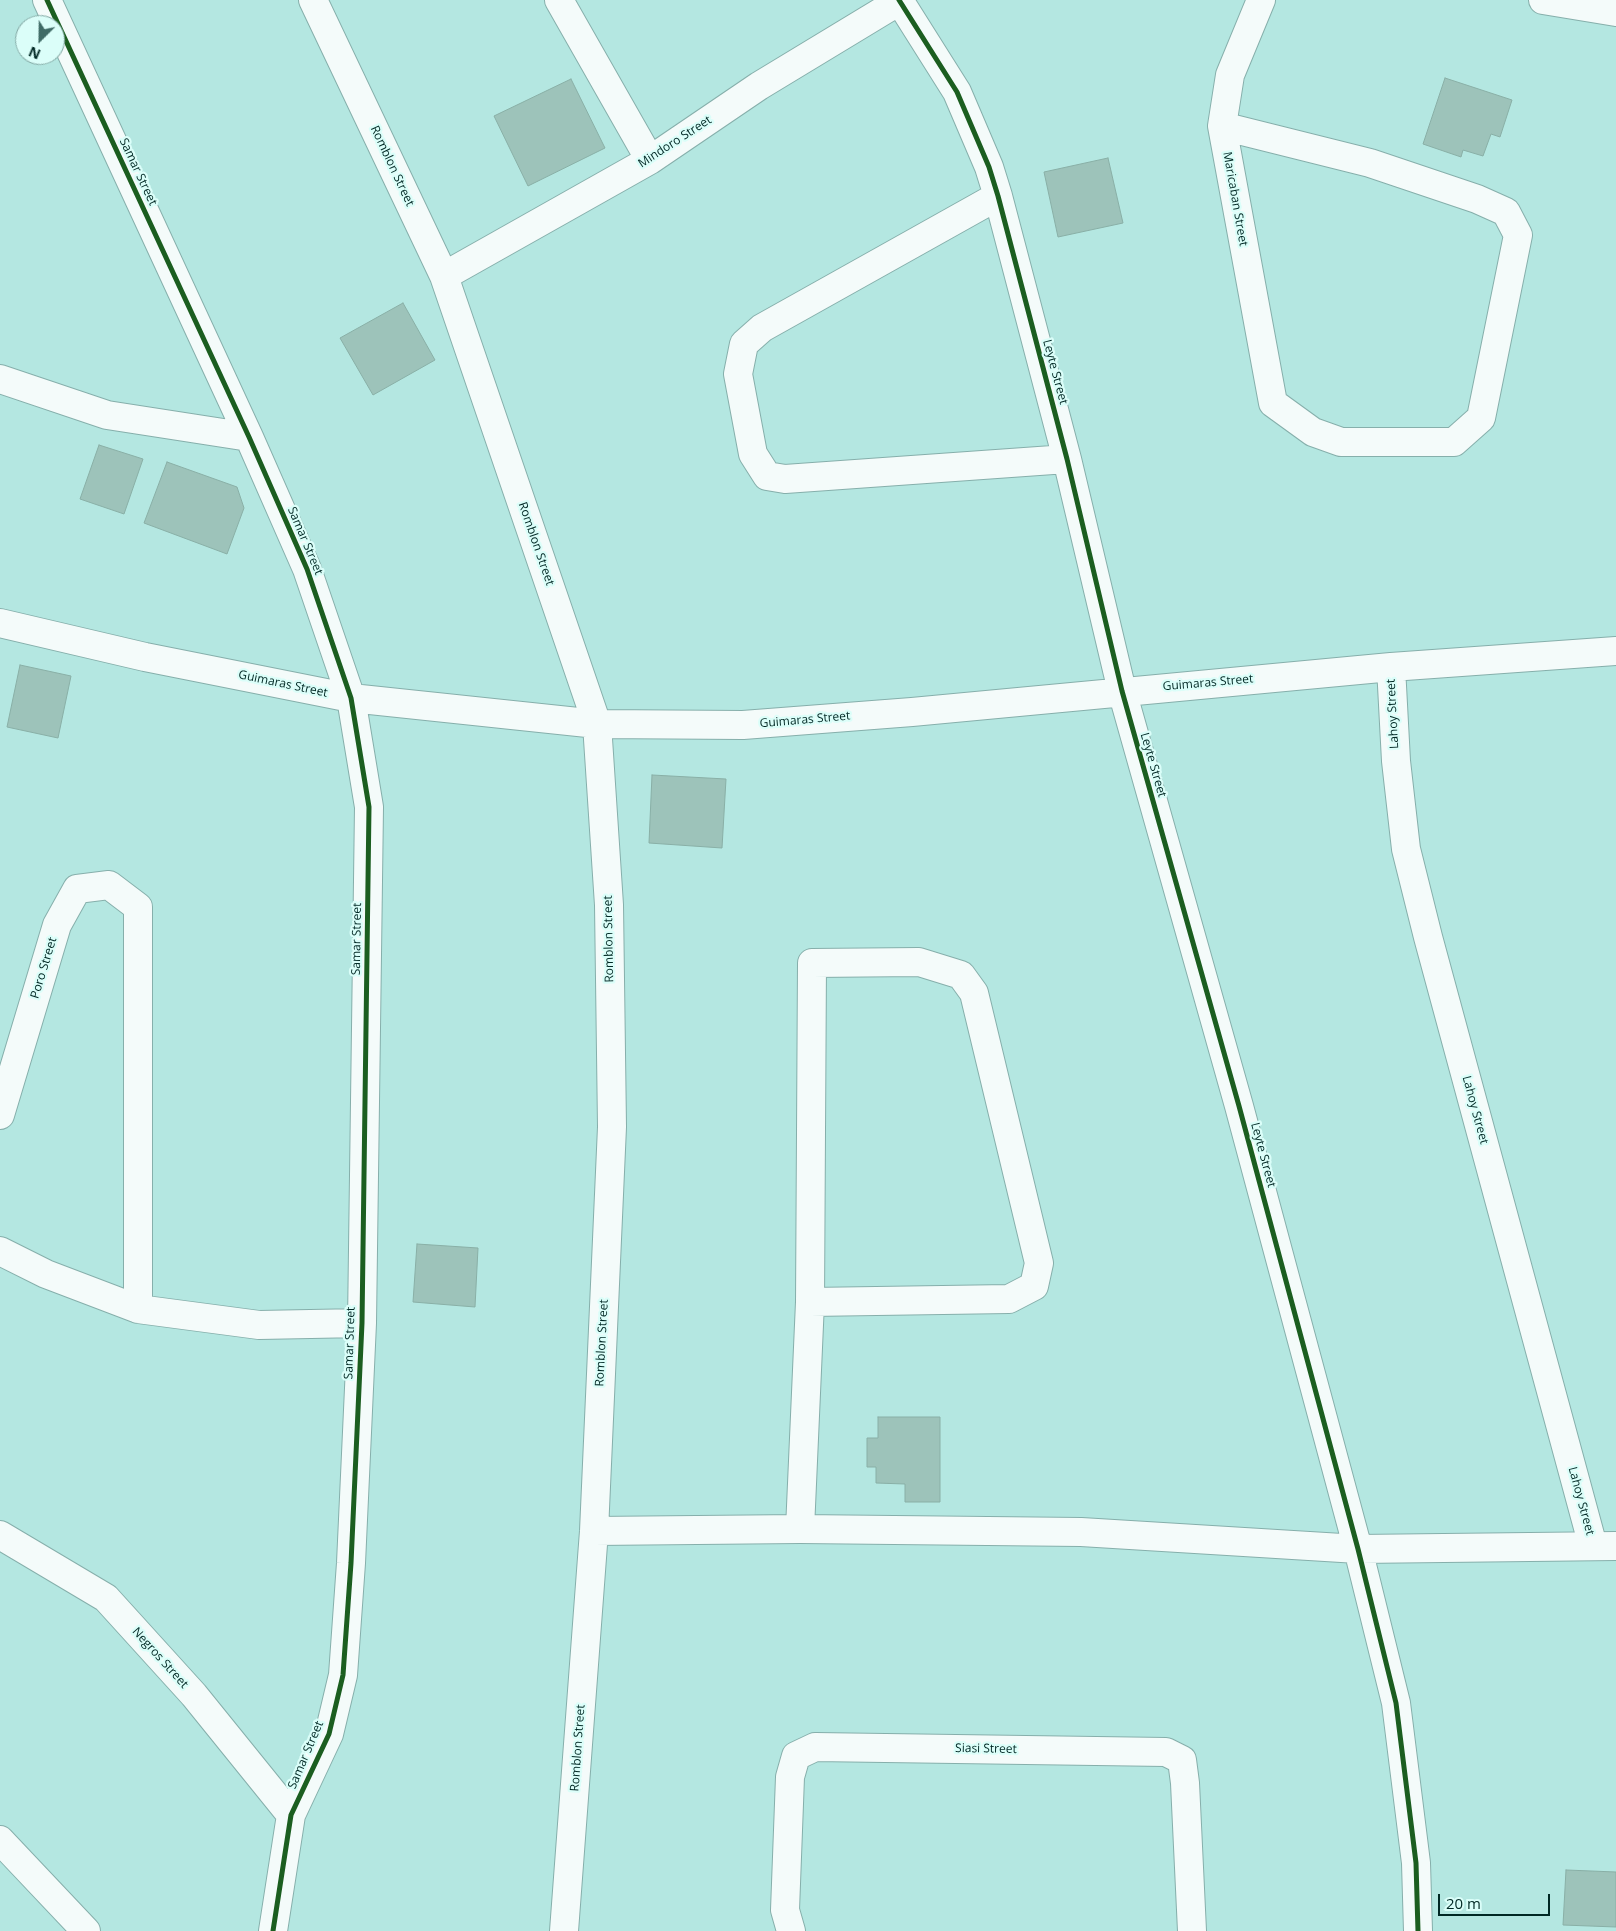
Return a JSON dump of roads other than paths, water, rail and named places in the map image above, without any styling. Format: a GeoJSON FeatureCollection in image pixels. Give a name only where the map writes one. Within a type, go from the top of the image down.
{"type":"FeatureCollection","features":[{"type":"Feature","properties":{"kind":"street","name":"Samar Street"},"geometry":{"type":"LineString","coordinates":[[47,0],[249,437],[307,569],[351,698],[369,807],[362,1323],[351,1562],[343,1675],[329,1734],[290,1815],[273,1931]]}},
{"type":"Feature","properties":{"kind":"street","name":"Romblon Street"},"geometry":{"type":"LineString","coordinates":[[313,0],[444,276],[597,724],[609,905],[612,1127],[594,1531],[564,1931]]}},
{"type":"Feature","properties":{"kind":"street"},"geometry":{"type":"LineString","coordinates":[[559,0],[650,160]]}},
{"type":"Feature","properties":{"kind":"street","name":"Maricaban Street"},"geometry":{"type":"LineString","coordinates":[[1222,126],[1370,163],[1506,212],[1518,235],[1480,418],[1454,442],[1341,442],[1313,432],[1273,403],[1222,126],[1230,75],[1261,0]]}},
{"type":"Feature","properties":{"kind":"street"},"geometry":{"type":"LineString","coordinates":[[1543,0],[1616,12]]}},
{"type":"Feature","properties":{"kind":"street","name":"Mindoro Street"},"geometry":{"type":"LineString","coordinates":[[444,276],[650,160],[759,86],[900,1]]}},
{"type":"Feature","properties":{"kind":"street","name":"Leyte Street"},"geometry":{"type":"LineString","coordinates":[[900,1],[957,92],[989,167],[998,196],[1067,459],[1122,691],[1239,1106],[1358,1549],[1396,1703],[1416,1863],[1418,1931]]}},
{"type":"Feature","properties":{"kind":"street"},"geometry":{"type":"LineString","coordinates":[[998,196],[762,328],[744,344],[738,374],[753,454],[767,476],[785,479],[1067,459]]}},
{"type":"Feature","properties":{"kind":"street"},"geometry":{"type":"LineString","coordinates":[[0,379],[107,415],[249,437]]}},
{"type":"Feature","properties":{"kind":"street","name":"Guimaras Street"},"geometry":{"type":"LineString","coordinates":[[0,623],[145,657],[351,698],[597,724],[743,725],[912,712],[1391,667],[1616,651]]}},
{"type":"Feature","properties":{"kind":"street","name":"Lahoy Street"},"geometry":{"type":"LineString","coordinates":[[1391,667],[1396,761],[1406,849],[1428,937],[1604,1546]]}},
{"type":"Feature","properties":{"kind":"street","name":"Poro Street"},"geometry":{"type":"LineString","coordinates":[[0,1115],[57,926],[77,889],[109,885],[138,907],[138,1309]]}},
{"type":"Feature","properties":{"kind":"street"},"geometry":{"type":"LineString","coordinates":[[800,1529],[810,1302],[812,964],[919,962],[961,976],[974,993],[1036,1253],[1038,1262],[1034,1286],[1009,1299],[810,1302]]}},
{"type":"Feature","properties":{"kind":"street"},"geometry":{"type":"LineString","coordinates":[[0,1251],[46,1274],[138,1309],[259,1325],[362,1323]]}},
{"type":"Feature","properties":{"kind":"street"},"geometry":{"type":"LineString","coordinates":[[594,1531],[800,1529],[1081,1532],[1358,1549],[1604,1546]]}},
{"type":"Feature","properties":{"kind":"street","name":"Negros Street"},"geometry":{"type":"LineString","coordinates":[[0,1535],[106,1598],[194,1695],[290,1815]]}},
{"type":"Feature","properties":{"kind":"street","name":"Siasi Street"},"geometry":{"type":"LineString","coordinates":[[791,1931],[785,1910],[790,1777],[796,1756],[815,1747],[1166,1752],[1182,1760],[1192,1931]]}},
{"type":"Feature","properties":{"kind":"street"},"geometry":{"type":"LineString","coordinates":[[0,1840],[86,1931]]}}]}
